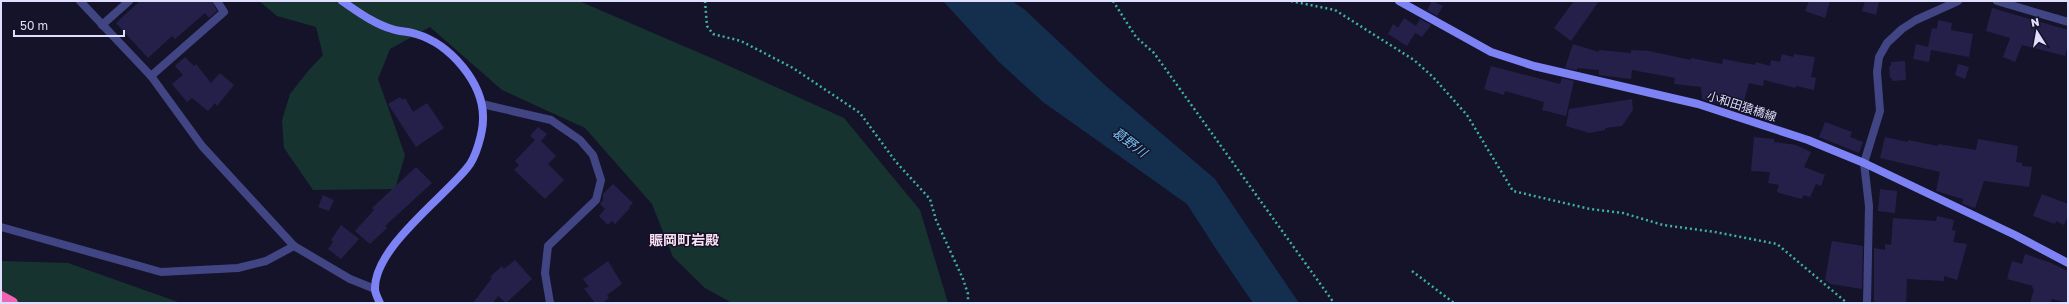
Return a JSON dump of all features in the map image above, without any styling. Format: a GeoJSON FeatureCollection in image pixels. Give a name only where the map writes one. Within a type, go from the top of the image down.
{"type":"FeatureCollection","features":[{"type":"Feature","properties":{"kind":"highway"},"geometry":{"type":"LineString","coordinates":[[1,297],[12,303]]}},
{"type":"Feature","properties":{"kind":"main road"},"geometry":{"type":"LineString","coordinates":[[342,1],[357,12],[392,29],[416,34],[440,45],[461,65],[474,84],[482,104],[483,120],[481,136],[468,167],[396,242],[382,264],[377,276],[375,289],[380,303]]}},
{"type":"Feature","properties":{"kind":"main road","name":"小和田猿橋線"},"geometry":{"type":"LineString","coordinates":[[1399,1],[1490,52],[1534,66],[1698,104],[1808,140],[1864,163],[2015,235],[2068,263]]}},
{"type":"Feature","properties":{"kind":"street"},"geometry":{"type":"LineString","coordinates":[[80,1],[151,76],[202,146],[294,246],[350,279],[375,289]]}},
{"type":"Feature","properties":{"kind":"street"},"geometry":{"type":"LineString","coordinates":[[102,25],[129,1]]}},
{"type":"Feature","properties":{"kind":"street"},"geometry":{"type":"LineString","coordinates":[[151,76],[224,12],[217,1]]}},
{"type":"Feature","properties":{"kind":"street"},"geometry":{"type":"LineString","coordinates":[[1867,303],[1868,206],[1864,163],[1880,111],[1877,72],[1881,52],[1902,28],[1958,1]]}},
{"type":"Feature","properties":{"kind":"street"},"geometry":{"type":"LineString","coordinates":[[1997,1],[2068,22]]}},
{"type":"Feature","properties":{"kind":"street"},"geometry":{"type":"LineString","coordinates":[[482,104],[551,120],[580,140],[593,155],[597,164],[601,180],[596,200],[548,246],[545,273],[550,303]]}},
{"type":"Feature","properties":{"kind":"street"},"geometry":{"type":"LineString","coordinates":[[1,227],[161,272],[238,268],[266,261],[294,246]]}},
{"type":"Feature","properties":{"kind":"path"},"geometry":{"type":"LineString","coordinates":[[705,1],[707,26],[713,34],[741,41],[793,68],[860,112],[896,162],[930,199],[936,220],[963,279],[968,294],[968,303]]}},
{"type":"Feature","properties":{"kind":"path"},"geometry":{"type":"LineString","coordinates":[[1113,1],[1136,37],[1154,53],[1334,303]]}},
{"type":"Feature","properties":{"kind":"path"},"geometry":{"type":"LineString","coordinates":[[1291,1],[1335,10],[1414,60],[1467,115],[1513,191],[1590,209],[1623,213],[1663,225],[1715,232],[1777,244],[1847,303]]}},
{"type":"Feature","properties":{"kind":"path"},"geometry":{"type":"LineString","coordinates":[[1412,271],[1454,303]]}},
{"type":"Feature","properties":{"kind":"green space"},"geometry":{"type":"Polygon","coordinates":[[[259,1],[579,1],[716,60],[844,118],[920,210],[948,303],[732,303],[705,288],[673,257],[652,204],[585,128],[502,90],[430,27],[390,49],[378,79],[405,155],[395,189],[313,190],[284,148],[282,120],[290,94],[323,55],[316,27],[277,16],[259,1]]]}},
{"type":"Feature","properties":{"kind":"green space"},"geometry":{"type":"Polygon","coordinates":[[[1,261],[68,263],[181,303],[1,303],[1,261]]]}},
{"type":"Feature","properties":{"kind":"water","name":"葛野川"},"geometry":{"type":"Polygon","coordinates":[[[943,1],[1012,1],[1025,10],[1107,87],[1215,179],[1299,303],[1253,303],[1187,204],[1043,102],[999,62],[943,1]]]}},
{"type":"Feature","properties":{"kind":"building"},"geometry":{"type":"Polygon","coordinates":[[[140,1],[212,1],[217,11],[209,18],[205,13],[175,39],[172,36],[148,58],[116,23],[140,1]]]}},
{"type":"Feature","properties":{"kind":"building"},"geometry":{"type":"Polygon","coordinates":[[[1432,1],[1443,6],[1437,16],[1427,10],[1432,1]]]}},
{"type":"Feature","properties":{"kind":"building"},"geometry":{"type":"Polygon","coordinates":[[[1574,1],[1599,1],[1571,41],[1554,28],[1574,1]]]}},
{"type":"Feature","properties":{"kind":"building"},"geometry":{"type":"Polygon","coordinates":[[[1809,1],[1830,1],[1825,18],[1805,11],[1809,1]]]}},
{"type":"Feature","properties":{"kind":"building"},"geometry":{"type":"Polygon","coordinates":[[[1865,1],[1879,1],[1876,15],[1862,11],[1865,1]]]}},
{"type":"Feature","properties":{"kind":"building"},"geometry":{"type":"Polygon","coordinates":[[[1992,8],[2068,30],[2068,45],[2065,56],[2022,45],[2015,62],[2003,57],[2010,38],[1986,31],[1992,8]]]}},
{"type":"Feature","properties":{"kind":"building"},"geometry":{"type":"Polygon","coordinates":[[[1404,18],[1416,26],[1420,19],[1431,25],[1422,37],[1415,33],[1407,46],[1388,34],[1393,24],[1398,28],[1404,18]]]}},
{"type":"Feature","properties":{"kind":"building"},"geometry":{"type":"Polygon","coordinates":[[[1938,20],[1952,23],[1951,30],[1973,34],[1969,57],[1931,50],[1929,62],[1913,59],[1916,44],[1928,47],[1932,28],[1937,29],[1938,20]]]}},
{"type":"Feature","properties":{"kind":"building"},"geometry":{"type":"Polygon","coordinates":[[[1573,44],[1599,52],[1599,50],[1631,53],[1631,50],[1649,51],[1691,60],[1691,58],[1722,64],[1723,59],[1755,65],[1756,62],[1770,66],[1771,60],[1780,62],[1782,54],[1793,57],[1794,54],[1815,57],[1811,77],[1816,78],[1814,90],[1796,86],[1795,88],[1764,80],[1763,86],[1749,83],[1742,108],[1729,105],[1728,107],[1702,99],[1701,87],[1674,84],[1675,78],[1632,70],[1631,79],[1599,75],[1599,70],[1577,68],[1577,70],[1565,68],[1573,44]]]}},
{"type":"Feature","properties":{"kind":"building"},"geometry":{"type":"Polygon","coordinates":[[[185,57],[194,66],[196,64],[211,83],[220,73],[234,85],[217,106],[215,103],[208,111],[192,98],[187,102],[172,84],[183,75],[175,66],[185,57]]]}},
{"type":"Feature","properties":{"kind":"building"},"geometry":{"type":"Polygon","coordinates":[[[1905,61],[1906,80],[1892,81],[1892,78],[1890,78],[1889,66],[1891,66],[1891,62],[1905,61]]]}},
{"type":"Feature","properties":{"kind":"building"},"geometry":{"type":"Polygon","coordinates":[[[1958,64],[1969,67],[1965,79],[1955,75],[1958,64]]]}},
{"type":"Feature","properties":{"kind":"building"},"geometry":{"type":"Polygon","coordinates":[[[1491,66],[1560,84],[1562,78],[1574,81],[1566,116],[1542,110],[1544,102],[1505,91],[1504,95],[1484,89],[1491,66]]]}},
{"type":"Feature","properties":{"kind":"building"},"geometry":{"type":"Polygon","coordinates":[[[400,97],[402,100],[405,98],[413,112],[427,103],[444,128],[416,147],[388,104],[400,97]]]}},
{"type":"Feature","properties":{"kind":"building"},"geometry":{"type":"Polygon","coordinates":[[[1632,99],[1633,110],[1622,126],[1605,128],[1605,130],[1589,133],[1566,126],[1569,109],[1632,99]]]}},
{"type":"Feature","properties":{"kind":"building"},"geometry":{"type":"Polygon","coordinates":[[[1825,122],[1852,132],[1850,137],[1863,142],[1859,153],[1819,137],[1825,122]]]}},
{"type":"Feature","properties":{"kind":"building"},"geometry":{"type":"Polygon","coordinates":[[[538,127],[547,134],[541,141],[556,156],[548,164],[564,180],[545,199],[514,170],[519,165],[515,161],[535,140],[530,136],[538,127]]]}},
{"type":"Feature","properties":{"kind":"building"},"geometry":{"type":"Polygon","coordinates":[[[1754,137],[1774,139],[1774,142],[1796,145],[1811,152],[1804,167],[1825,175],[1821,186],[1816,184],[1810,197],[1803,195],[1802,199],[1779,193],[1777,191],[1779,185],[1768,183],[1770,172],[1751,171],[1754,137]]]}},
{"type":"Feature","properties":{"kind":"building"},"geometry":{"type":"Polygon","coordinates":[[[1885,137],[1908,142],[1908,140],[1938,146],[1938,144],[1976,150],[1978,139],[2018,146],[2016,162],[2022,163],[2022,166],[2032,167],[2029,187],[1984,181],[1975,208],[1962,204],[1963,199],[1936,191],[1940,172],[1880,158],[1885,137]]]}},
{"type":"Feature","properties":{"kind":"building"},"geometry":{"type":"Polygon","coordinates":[[[416,167],[432,183],[385,226],[387,228],[370,244],[355,231],[374,210],[372,208],[416,167]]]}},
{"type":"Feature","properties":{"kind":"building"},"geometry":{"type":"Polygon","coordinates":[[[613,184],[633,203],[615,224],[612,221],[608,225],[599,216],[605,209],[600,204],[603,200],[603,194],[613,184]]]}},
{"type":"Feature","properties":{"kind":"building"},"geometry":{"type":"Polygon","coordinates":[[[1880,189],[1897,191],[1895,213],[1878,211],[1880,189]]]}},
{"type":"Feature","properties":{"kind":"building"},"geometry":{"type":"Polygon","coordinates":[[[2042,194],[2068,204],[2068,216],[2064,225],[2056,221],[2055,224],[2033,216],[2042,194]]]}},
{"type":"Feature","properties":{"kind":"building"},"geometry":{"type":"Polygon","coordinates":[[[323,195],[334,200],[329,211],[318,207],[323,195]]]}},
{"type":"Feature","properties":{"kind":"building"},"geometry":{"type":"Polygon","coordinates":[[[1937,216],[1954,220],[1952,230],[1956,231],[1953,242],[1967,244],[1957,280],[1944,276],[1944,281],[1907,279],[1906,303],[1874,303],[1874,248],[1885,250],[1885,244],[1891,245],[1893,218],[1936,221],[1937,216]]]}},
{"type":"Feature","properties":{"kind":"building"},"geometry":{"type":"Polygon","coordinates":[[[341,225],[359,239],[341,259],[328,249],[333,242],[331,240],[341,225]]]}},
{"type":"Feature","properties":{"kind":"building"},"geometry":{"type":"Polygon","coordinates":[[[1832,241],[1863,246],[1862,289],[1831,284],[1825,280],[1832,241]]]}},
{"type":"Feature","properties":{"kind":"building"},"geometry":{"type":"Polygon","coordinates":[[[2025,254],[2068,271],[2068,303],[2052,299],[2050,303],[2030,303],[2034,289],[2032,288],[2033,286],[2007,279],[2012,261],[2022,264],[2025,254]]]}},
{"type":"Feature","properties":{"kind":"building"},"geometry":{"type":"Polygon","coordinates":[[[515,260],[532,279],[506,303],[498,296],[493,303],[473,303],[492,278],[490,277],[502,266],[504,269],[515,260]]]}},
{"type":"Feature","properties":{"kind":"building"},"geometry":{"type":"Polygon","coordinates":[[[608,261],[622,284],[607,295],[609,298],[602,303],[595,303],[584,288],[589,287],[583,279],[608,261]]]}},
{"type":"Feature","properties":{"kind":"district","name":"賑岡町岩殿"},"geometry":{"type":"Point","coordinates":[684,239]}}]}
